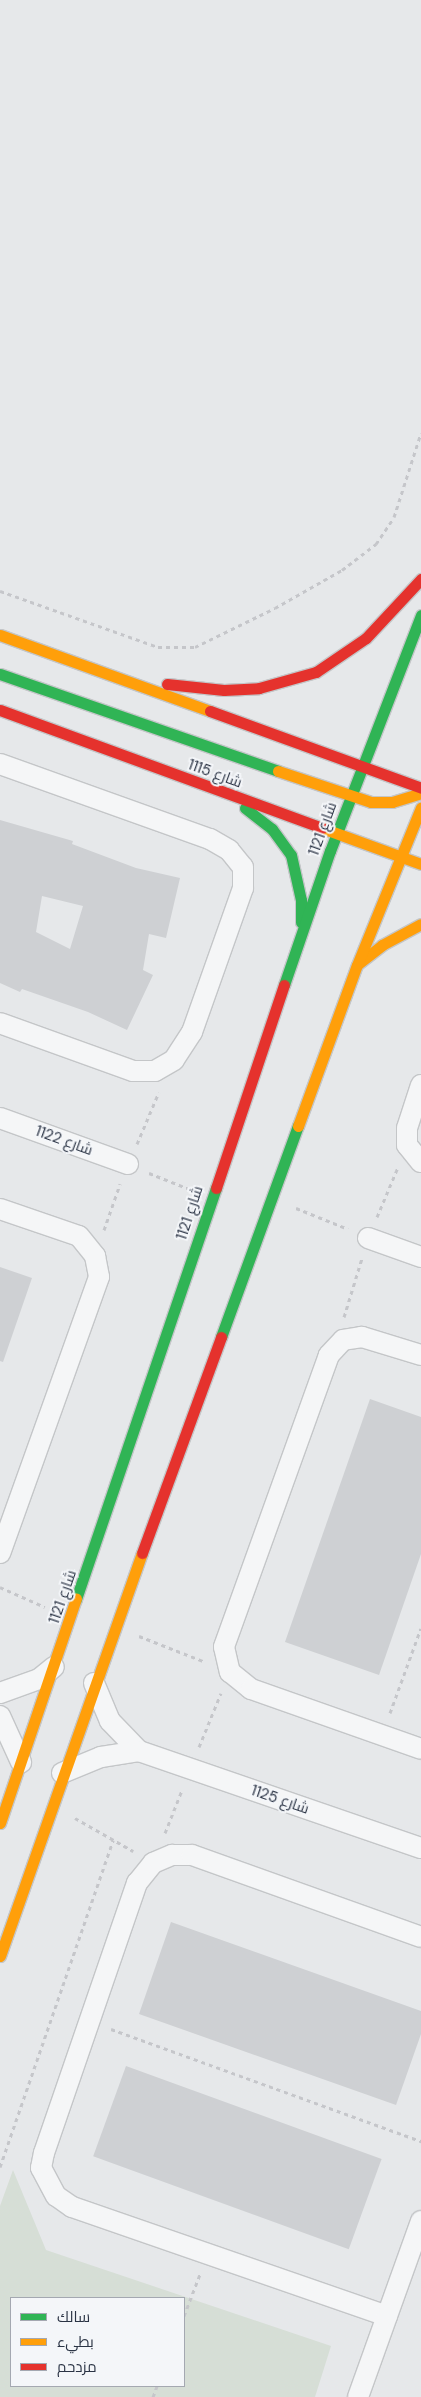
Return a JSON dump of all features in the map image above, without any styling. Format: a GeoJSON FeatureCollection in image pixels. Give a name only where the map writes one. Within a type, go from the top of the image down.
{"type":"FeatureCollection","features":[{"type":"Feature","properties":{"kind":"street"},"geometry":{"type":"LineString","coordinates":[[126,680],[224,690],[290,682],[334,662],[354,648],[392,613],[421,579]]}},
{"type":"Feature","properties":{"kind":"street","name":"شارع 1121"},"geometry":{"type":"LineString","coordinates":[[0,1823],[336,834],[421,615]]}},
{"type":"Feature","properties":{"kind":"street"},"geometry":{"type":"LineString","coordinates":[[0,635],[421,788]]}},
{"type":"Feature","properties":{"kind":"street"},"geometry":{"type":"LineString","coordinates":[[0,674],[371,802],[392,802],[421,793]]}},
{"type":"Feature","properties":{"kind":"street","name":"شارع 1115"},"geometry":{"type":"LineString","coordinates":[[0,710],[421,864]]}},
{"type":"Feature","properties":{"kind":"street"},"geometry":{"type":"LineString","coordinates":[[0,764],[210,839],[229,850],[242,867],[243,888],[192,1032],[174,1060],[155,1070],[133,1071],[0,1023]]}},
{"type":"Feature","properties":{"kind":"street"},"geometry":{"type":"LineString","coordinates":[[209,788],[260,820],[291,855],[301,900],[302,936]]}},
{"type":"Feature","properties":{"kind":"street"},"geometry":{"type":"LineString","coordinates":[[0,1956],[94,1683],[357,965],[401,856],[418,822],[421,807]]}},
{"type":"Feature","properties":{"kind":"street"},"geometry":{"type":"LineString","coordinates":[[400,818],[418,822]]}},
{"type":"Feature","properties":{"kind":"street"},"geometry":{"type":"LineString","coordinates":[[336,834],[357,824]]}},
{"type":"Feature","properties":{"kind":"street"},"geometry":{"type":"LineString","coordinates":[[357,965],[382,945],[421,924]]}},
{"type":"Feature","properties":{"kind":"street"},"geometry":{"type":"LineString","coordinates":[[421,1085],[407,1128],[407,1145],[421,1162]]}},
{"type":"Feature","properties":{"kind":"street","name":"شارع 1122"},"geometry":{"type":"LineString","coordinates":[[0,1118],[128,1164]]}},
{"type":"Feature","properties":{"kind":"street"},"geometry":{"type":"LineString","coordinates":[[0,1209],[79,1236],[95,1256],[99,1277],[0,1553]]}},
{"type":"Feature","properties":{"kind":"street"},"geometry":{"type":"LineString","coordinates":[[368,1238],[421,1257]]}},
{"type":"Feature","properties":{"kind":"street"},"geometry":{"type":"LineString","coordinates":[[421,1355],[362,1337],[343,1340],[328,1355],[224,1646],[230,1672],[251,1689],[421,1749]]}},
{"type":"Feature","properties":{"kind":"street"},"geometry":{"type":"LineString","coordinates":[[0,1694],[39,1678],[54,1667]]}},
{"type":"Feature","properties":{"kind":"street","name":"شارع 1125"},"geometry":{"type":"LineString","coordinates":[[94,1683],[110,1722],[139,1751],[421,1848]]}},
{"type":"Feature","properties":{"kind":"street"},"geometry":{"type":"LineString","coordinates":[[0,1716],[21,1762]]}},
{"type":"Feature","properties":{"kind":"street","name":"شارع 1125"},"geometry":{"type":"LineString","coordinates":[[62,1773],[101,1757],[139,1751]]}},
{"type":"Feature","properties":{"kind":"street"},"geometry":{"type":"LineString","coordinates":[[387,2316],[72,2207],[56,2196],[41,2168],[44,2153],[137,1883],[153,1863],[172,1855],[192,1855],[421,1938]]}},
{"type":"Feature","properties":{"kind":"street"},"geometry":{"type":"LineString","coordinates":[[358,2397],[421,2221]]}},
{"type":"Feature","properties":{"kind":"path"},"geometry":{"type":"LineString","coordinates":[[0,591],[158,647],[195,647],[300,594],[342,570],[376,544],[394,517],[421,433]]}},
{"type":"Feature","properties":{"kind":"path"},"geometry":{"type":"LineString","coordinates":[[128,1164],[211,1198]]}},
{"type":"Feature","properties":{"kind":"path"},"geometry":{"type":"LineString","coordinates":[[273,1198],[368,1238]]}},
{"type":"Feature","properties":{"kind":"path"},"geometry":{"type":"LineString","coordinates":[[383,1735],[421,1628]]}},
{"type":"Feature","properties":{"kind":"path"},"geometry":{"type":"LineString","coordinates":[[53,1805],[153,1863]]}},
{"type":"Feature","properties":{"kind":"path"},"geometry":{"type":"LineString","coordinates":[[0,2167],[113,1840]]}},
{"type":"Feature","properties":{"kind":"path"},"geometry":{"type":"LineString","coordinates":[[89,2021],[421,2141]]}},
{"type":"Feature","properties":{"kind":"path"},"geometry":{"type":"LineString","coordinates":[[185,2313],[208,2253]]}},
{"type":"Feature","properties":{"kind":"shaded area"},"geometry":{"type":"Polygon","coordinates":[[[13,2170],[46,2250],[331,2346],[315,2397],[0,2397],[0,2206],[13,2170]]]}},
{"type":"Feature","properties":{"kind":"building"},"geometry":{"type":"Polygon","coordinates":[[[0,820],[73,841],[72,844],[136,868],[180,878],[166,938],[149,934],[143,970],[153,975],[127,1030],[88,1012],[22,989],[20,992],[0,983],[0,820]],[[42,896],[36,932],[70,949],[83,906],[42,896]]]}},
{"type":"Feature","properties":{"kind":"building"},"geometry":{"type":"Polygon","coordinates":[[[0,1267],[32,1278],[3,1362],[0,1361],[0,1267]]]}},
{"type":"Feature","properties":{"kind":"building"},"geometry":{"type":"Polygon","coordinates":[[[370,1399],[421,1417],[421,1554],[379,1675],[285,1642],[370,1399]]]}},
{"type":"Feature","properties":{"kind":"building"},"geometry":{"type":"Polygon","coordinates":[[[171,1922],[421,2011],[421,2034],[396,2105],[139,2014],[171,1922]]]}},
{"type":"Feature","properties":{"kind":"building"},"geometry":{"type":"Polygon","coordinates":[[[126,2066],[382,2159],[349,2249],[93,2156],[126,2066]]]}},
{"type":"Feature","properties":{"kind":"traffic: fast"},"geometry":{"type":"LineString","coordinates":[[284,985],[330,851],[421,615]]}},
{"type":"Feature","properties":{"kind":"traffic: fast"},"geometry":{"type":"LineString","coordinates":[[0,674],[278,771]]}},
{"type":"Feature","properties":{"kind":"traffic: fast"},"geometry":{"type":"LineString","coordinates":[[245,808],[272,829],[291,855],[301,900],[301,922]]}},
{"type":"Feature","properties":{"kind":"traffic: fast"},"geometry":{"type":"LineString","coordinates":[[221,1337],[298,1126]]}},
{"type":"Feature","properties":{"kind":"traffic: fast"},"geometry":{"type":"LineString","coordinates":[[76,1599],[216,1188]]}},
{"type":"Feature","properties":{"kind":"traffic: slow"},"geometry":{"type":"LineString","coordinates":[[0,635],[210,711]]}},
{"type":"Feature","properties":{"kind":"traffic: slow"},"geometry":{"type":"LineString","coordinates":[[278,771],[371,802],[392,802],[421,793]]}},
{"type":"Feature","properties":{"kind":"traffic: slow"},"geometry":{"type":"LineString","coordinates":[[298,1126],[357,965],[421,807]]}},
{"type":"Feature","properties":{"kind":"traffic: slow"},"geometry":{"type":"LineString","coordinates":[[322,828],[421,864]]}},
{"type":"Feature","properties":{"kind":"traffic: slow"},"geometry":{"type":"LineString","coordinates":[[358,964],[382,945],[421,924]]}},
{"type":"Feature","properties":{"kind":"traffic: slow"},"geometry":{"type":"LineString","coordinates":[[0,1956],[142,1553]]}},
{"type":"Feature","properties":{"kind":"traffic: slow"},"geometry":{"type":"LineString","coordinates":[[0,1823],[76,1599]]}},
{"type":"Feature","properties":{"kind":"traffic: jam"},"geometry":{"type":"LineString","coordinates":[[167,684],[224,690],[259,688],[316,672],[366,638],[421,579]]}},
{"type":"Feature","properties":{"kind":"traffic: jam"},"geometry":{"type":"LineString","coordinates":[[0,710],[322,828]]}},
{"type":"Feature","properties":{"kind":"traffic: jam"},"geometry":{"type":"LineString","coordinates":[[210,711],[421,788]]}},
{"type":"Feature","properties":{"kind":"traffic: jam"},"geometry":{"type":"LineString","coordinates":[[216,1188],[284,985]]}},
{"type":"Feature","properties":{"kind":"traffic: jam"},"geometry":{"type":"LineString","coordinates":[[142,1553],[221,1337]]}}]}
